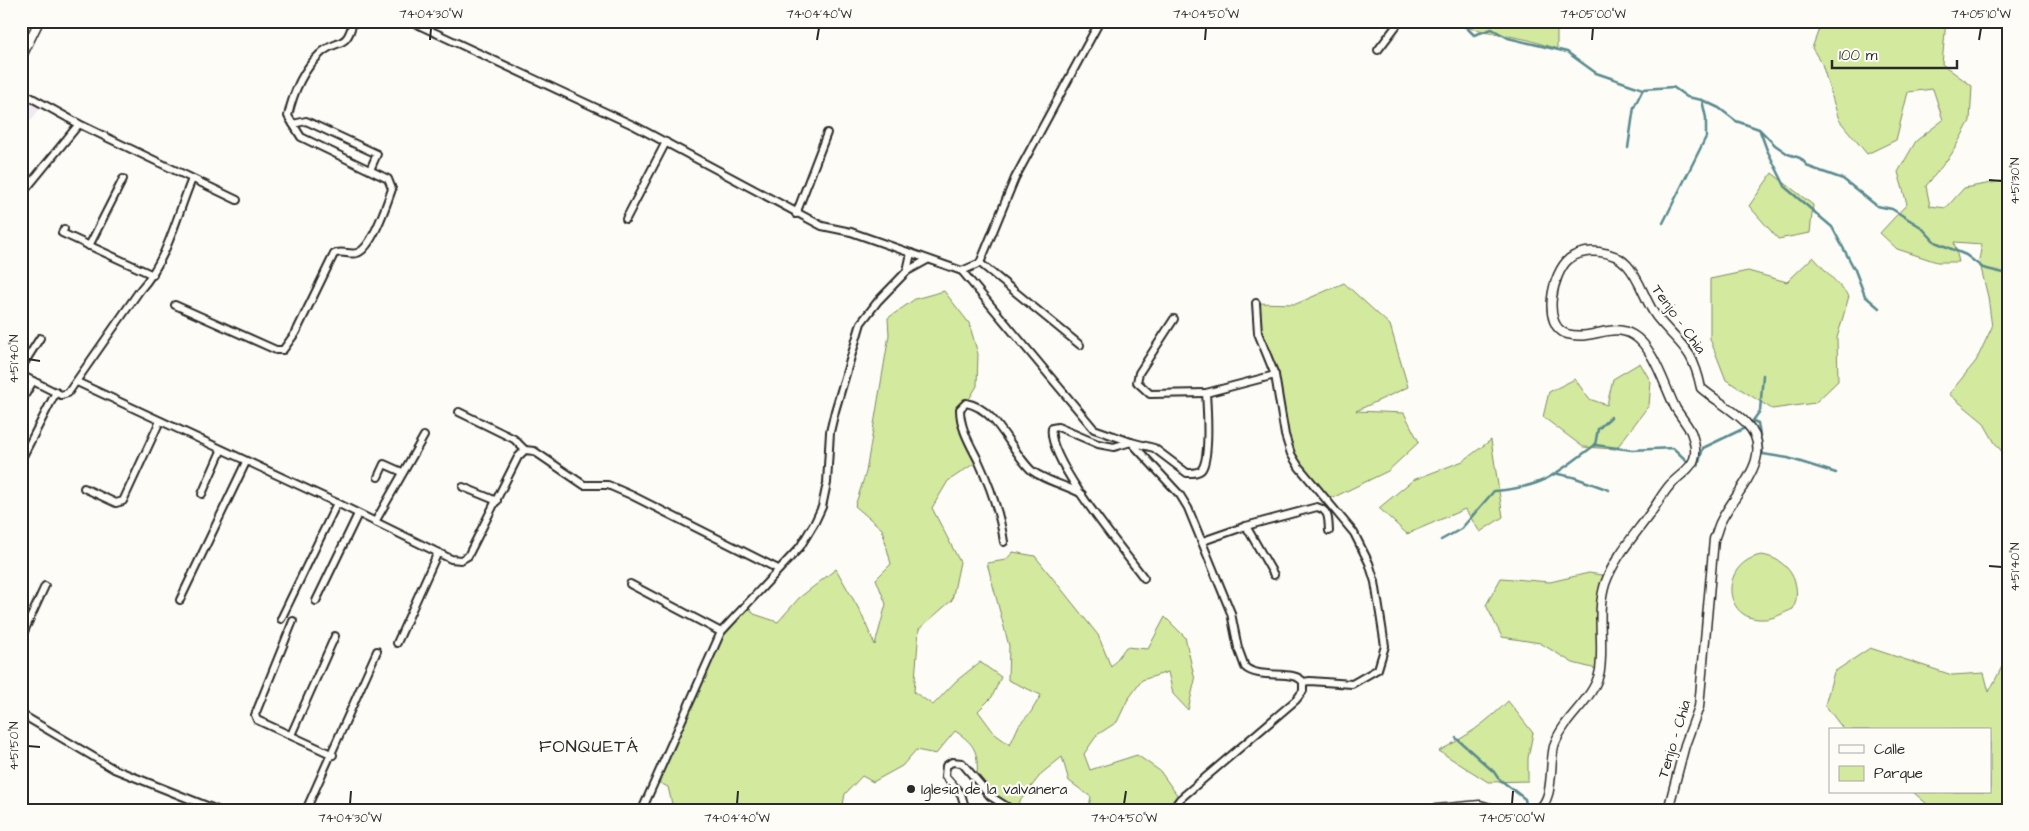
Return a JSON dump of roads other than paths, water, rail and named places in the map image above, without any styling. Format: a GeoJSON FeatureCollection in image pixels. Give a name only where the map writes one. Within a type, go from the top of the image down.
{"type":"FeatureCollection","features":[{"type":"Feature","properties":{"kind":"street"},"geometry":{"type":"LineString","coordinates":[[21,58],[39,21]]}},
{"type":"Feature","properties":{"kind":"street"},"geometry":{"type":"LineString","coordinates":[[175,304],[276,350],[283,350],[296,332],[334,254],[356,253],[365,248],[382,216],[392,189],[388,179],[301,137],[288,116],[294,90],[319,55],[344,42],[350,34],[353,21]]}},
{"type":"Feature","properties":{"kind":"street"},"geometry":{"type":"LineString","coordinates":[[410,21],[635,126],[796,214],[822,226],[851,232],[962,272],[1094,429],[1154,448],[1187,473],[1198,472],[1203,468],[1207,442],[1206,393]]}},
{"type":"Feature","properties":{"kind":"street"},"geometry":{"type":"LineString","coordinates":[[962,272],[980,263],[1015,178],[1100,21]]}},
{"type":"Feature","properties":{"kind":"street"},"geometry":{"type":"LineString","coordinates":[[1378,50],[1400,21]]}},
{"type":"Feature","properties":{"kind":"street"},"geometry":{"type":"LineString","coordinates":[[21,92],[78,124],[237,200]]}},
{"type":"Feature","properties":{"kind":"street"},"geometry":{"type":"LineString","coordinates":[[293,124],[306,121],[377,154],[370,170]]}},
{"type":"Feature","properties":{"kind":"street"},"geometry":{"type":"LineString","coordinates":[[21,194],[78,124]]}},
{"type":"Feature","properties":{"kind":"street"},"geometry":{"type":"LineString","coordinates":[[796,214],[827,133]]}},
{"type":"Feature","properties":{"kind":"street"},"geometry":{"type":"LineString","coordinates":[[626,219],[666,142]]}},
{"type":"Feature","properties":{"kind":"street"},"geometry":{"type":"LineString","coordinates":[[89,246],[123,179]]}},
{"type":"Feature","properties":{"kind":"street"},"geometry":{"type":"LineString","coordinates":[[21,376],[61,395],[68,393],[140,290],[153,275],[166,251],[192,179]]}},
{"type":"Feature","properties":{"kind":"street"},"geometry":{"type":"LineString","coordinates":[[64,229],[62,233],[153,275]]}},
{"type":"Feature","properties":{"kind":"street","name":"Tenjo - Chia"},"geometry":{"type":"LineString","coordinates":[[1537,810],[1542,807],[1548,797],[1551,755],[1556,739],[1593,690],[1600,670],[1599,606],[1610,571],[1670,485],[1694,460],[1695,453],[1691,432],[1676,408],[1652,358],[1635,336],[1617,329],[1584,337],[1564,333],[1556,324],[1552,312],[1552,287],[1563,264],[1575,254],[1592,250],[1608,254],[1627,264],[1656,315],[1691,354],[1697,367],[1701,388],[1746,423],[1757,439],[1757,454],[1751,474],[1721,520],[1714,539],[1699,707],[1685,745],[1668,810]]}},
{"type":"Feature","properties":{"kind":"street"},"geometry":{"type":"LineString","coordinates":[[908,271],[911,253]]}},
{"type":"Feature","properties":{"kind":"street"},"geometry":{"type":"LineString","coordinates":[[642,810],[721,632],[800,547],[822,507],[835,411],[862,323],[878,301],[908,271],[927,260]]}},
{"type":"Feature","properties":{"kind":"street"},"geometry":{"type":"LineString","coordinates":[[980,263],[1080,345]]}},
{"type":"Feature","properties":{"kind":"street"},"geometry":{"type":"LineString","coordinates":[[1131,442],[1180,494],[1203,541],[1231,613],[1238,648],[1246,668],[1257,674],[1296,677],[1303,682],[1352,684],[1378,669],[1385,646],[1375,582],[1363,548],[1354,533],[1299,467],[1291,454],[1284,428],[1276,375],[1258,333],[1256,303]]}},
{"type":"Feature","properties":{"kind":"street"},"geometry":{"type":"LineString","coordinates":[[1174,319],[1139,373],[1137,382],[1150,394],[1206,393],[1276,375]]}},
{"type":"Feature","properties":{"kind":"street"},"geometry":{"type":"LineString","coordinates":[[21,368],[40,338]]}},
{"type":"Feature","properties":{"kind":"street"},"geometry":{"type":"LineString","coordinates":[[21,402],[33,381]]}},
{"type":"Feature","properties":{"kind":"street"},"geometry":{"type":"LineString","coordinates":[[77,382],[163,425],[337,503],[451,559],[461,560],[468,556],[518,457],[525,450]]}},
{"type":"Feature","properties":{"kind":"street"},"geometry":{"type":"LineString","coordinates":[[21,460],[56,392]]}},
{"type":"Feature","properties":{"kind":"street"},"geometry":{"type":"LineString","coordinates":[[1004,542],[996,504],[966,438],[960,409],[966,403],[974,404],[993,420],[1017,455],[1032,471],[1083,495]]}},
{"type":"Feature","properties":{"kind":"street"},"geometry":{"type":"LineString","coordinates":[[459,412],[514,439],[525,450],[534,451],[584,485],[608,485],[778,569]]}},
{"type":"Feature","properties":{"kind":"street"},"geometry":{"type":"LineString","coordinates":[[84,488],[116,503],[123,501],[163,425]]}},
{"type":"Feature","properties":{"kind":"street"},"geometry":{"type":"LineString","coordinates":[[1131,442],[1114,447],[1098,444],[1058,427],[1052,428],[1051,440],[1062,465],[1099,519],[1144,578]]}},
{"type":"Feature","properties":{"kind":"street"},"geometry":{"type":"LineString","coordinates":[[375,522],[424,436]]}},
{"type":"Feature","properties":{"kind":"street"},"geometry":{"type":"LineString","coordinates":[[202,494],[221,451]]}},
{"type":"Feature","properties":{"kind":"street"},"geometry":{"type":"LineString","coordinates":[[180,600],[246,462]]}},
{"type":"Feature","properties":{"kind":"street"},"geometry":{"type":"LineString","coordinates":[[378,477],[384,464],[402,472]]}},
{"type":"Feature","properties":{"kind":"street"},"geometry":{"type":"LineString","coordinates":[[463,487],[496,501]]}},
{"type":"Feature","properties":{"kind":"street"},"geometry":{"type":"LineString","coordinates":[[280,619],[337,503]]}},
{"type":"Feature","properties":{"kind":"street"},"geometry":{"type":"LineString","coordinates":[[1203,541],[1246,526],[1317,506],[1324,509],[1328,514],[1329,531]]}},
{"type":"Feature","properties":{"kind":"street"},"geometry":{"type":"LineString","coordinates":[[316,601],[358,514]]}},
{"type":"Feature","properties":{"kind":"street"},"geometry":{"type":"LineString","coordinates":[[1246,526],[1274,575]]}},
{"type":"Feature","properties":{"kind":"street"},"geometry":{"type":"LineString","coordinates":[[397,643],[438,552]]}},
{"type":"Feature","properties":{"kind":"street"},"geometry":{"type":"LineString","coordinates":[[630,584],[721,632]]}},
{"type":"Feature","properties":{"kind":"street"},"geometry":{"type":"LineString","coordinates":[[21,638],[45,586]]}},
{"type":"Feature","properties":{"kind":"street"},"geometry":{"type":"LineString","coordinates":[[293,621],[256,716],[261,723],[333,755]]}},
{"type":"Feature","properties":{"kind":"street"},"geometry":{"type":"LineString","coordinates":[[291,735],[335,636]]}},
{"type":"Feature","properties":{"kind":"street"},"geometry":{"type":"LineString","coordinates":[[306,810],[333,755],[377,651]]}},
{"type":"Feature","properties":{"kind":"street"},"geometry":{"type":"LineString","coordinates":[[1172,810],[1180,799],[1296,700],[1303,691],[1303,682]]}},
{"type":"Feature","properties":{"kind":"street"},"geometry":{"type":"LineString","coordinates":[[21,714],[114,769],[217,810]]}},
{"type":"Feature","properties":{"kind":"street"},"geometry":{"type":"LineString","coordinates":[[966,810],[961,794],[945,776],[946,766],[952,762],[962,763],[990,796],[1012,810]]}},
{"type":"Feature","properties":{"kind":"street"},"geometry":{"type":"LineString","coordinates":[[1426,810],[1480,805],[1497,810]]}},
{"type":"Feature","properties":{"kind":"waterway"},"geometry":{"type":"LineString","coordinates":[[1460,21],[1474,35],[1492,29],[1508,38],[1567,52],[1596,73],[1643,89],[1673,87],[1687,97],[1702,100],[1719,108],[1736,121],[1759,129],[1775,145],[1788,154],[1800,158],[1809,167],[1843,179],[1877,206],[1892,209],[1921,227],[1935,242],[1966,255],[1983,268],[2008,274]]}},
{"type":"Feature","properties":{"kind":"waterway"},"geometry":{"type":"LineString","coordinates":[[1628,148],[1634,107],[1643,89]]}},
{"type":"Feature","properties":{"kind":"waterway"},"geometry":{"type":"LineString","coordinates":[[1663,223],[1706,137],[1706,118],[1702,100]]}},
{"type":"Feature","properties":{"kind":"waterway"},"geometry":{"type":"LineString","coordinates":[[1760,131],[1767,150],[1786,188],[1832,227],[1855,270],[1865,296],[1879,308]]}},
{"type":"Feature","properties":{"kind":"waterway"},"geometry":{"type":"LineString","coordinates":[[1694,465],[1698,466],[1703,448],[1749,426],[1760,411],[1763,375]]}},
{"type":"Feature","properties":{"kind":"waterway"},"geometry":{"type":"LineString","coordinates":[[1595,445],[1598,429],[1611,417]]}},
{"type":"Feature","properties":{"kind":"waterway"},"geometry":{"type":"LineString","coordinates":[[1753,421],[1758,423],[1763,454],[1788,458],[1836,473]]}},
{"type":"Feature","properties":{"kind":"waterway"},"geometry":{"type":"LineString","coordinates":[[1441,540],[1461,529],[1494,491],[1526,486],[1549,477],[1595,445],[1632,450],[1673,448],[1689,463]]}},
{"type":"Feature","properties":{"kind":"waterway"},"geometry":{"type":"LineString","coordinates":[[1558,474],[1573,477],[1609,490]]}},
{"type":"Feature","properties":{"kind":"waterway"},"geometry":{"type":"LineString","coordinates":[[1456,738],[1494,772],[1498,778],[1525,799],[1527,810]]}},
{"type":"Feature","properties":{"kind":"place","name":"Iglesia de la valvanera"},"geometry":{"type":"Point","coordinates":[911,789]}},
{"type":"Feature","properties":{"kind":"district","name":"FONQUETÁ"},"geometry":{"type":"Point","coordinates":[589,746]}}]}
